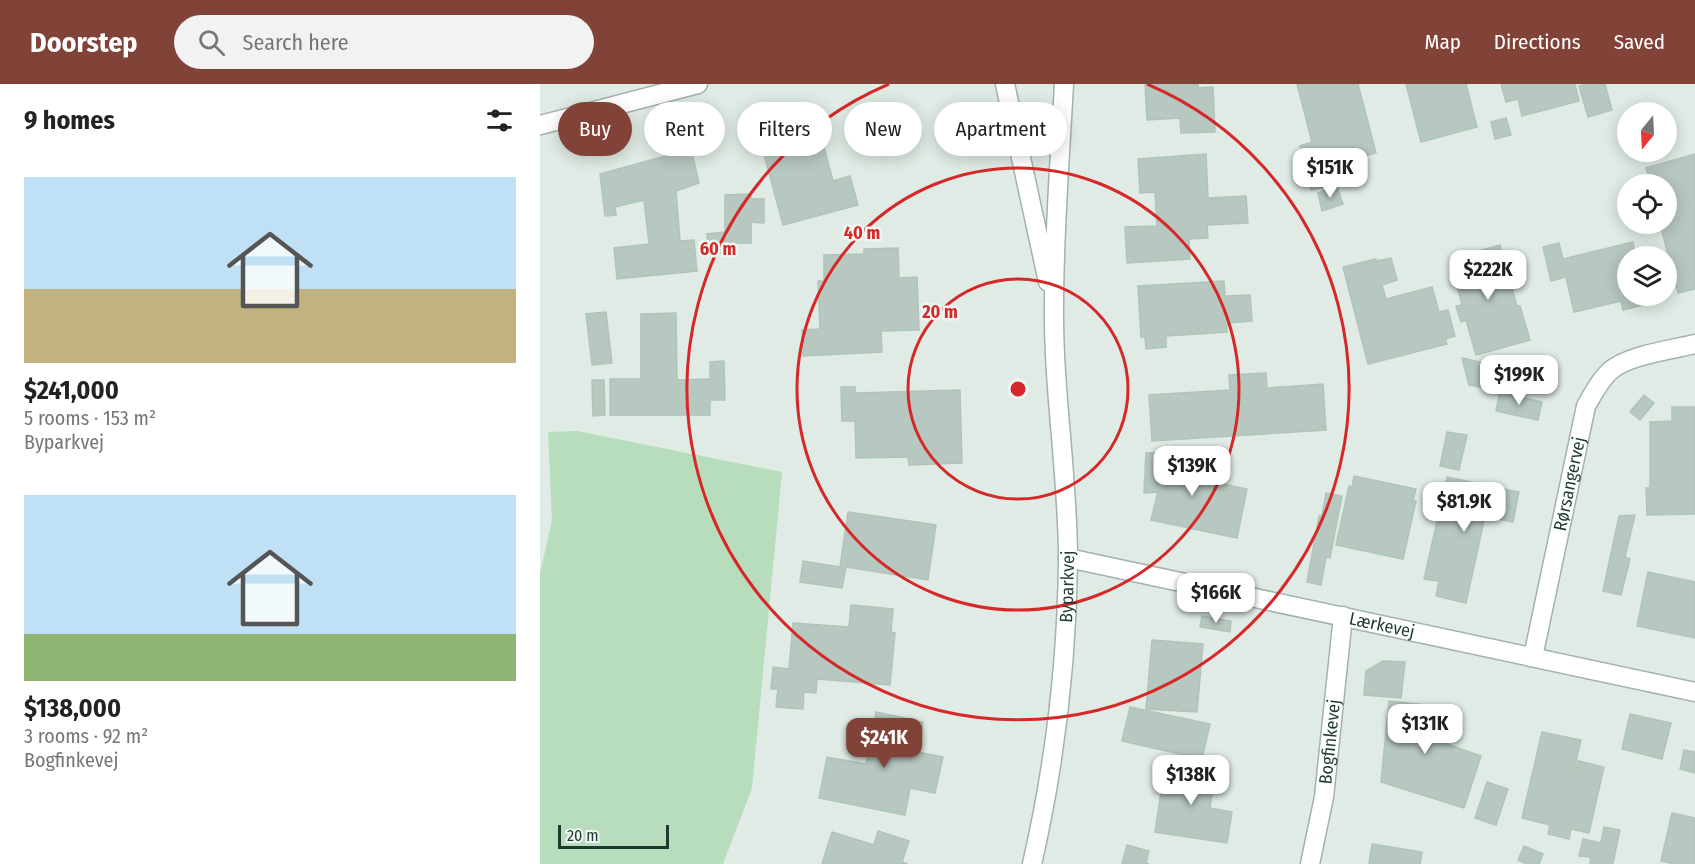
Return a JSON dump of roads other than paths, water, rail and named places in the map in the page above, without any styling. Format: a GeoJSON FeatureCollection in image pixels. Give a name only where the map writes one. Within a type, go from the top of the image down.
{"type":"FeatureCollection","features":[{"type":"Feature","properties":{"kind":"street"},"geometry":{"type":"LineString","coordinates":[[540,125],[698,84]]}},
{"type":"Feature","properties":{"kind":"street","name":"Byparkvej"},"geometry":{"type":"LineString","coordinates":[[1005,84],[1054,307]]}},
{"type":"Feature","properties":{"kind":"street","name":"Byparkvej"},"geometry":{"type":"LineString","coordinates":[[1032,864],[1057,737],[1068,558],[1054,307],[1064,84]]}},
{"type":"Feature","properties":{"kind":"street","name":"Rørsangervej"},"geometry":{"type":"LineString","coordinates":[[1533,657],[1586,406],[1596,386],[1611,370],[1627,362],[1695,344]]}},
{"type":"Feature","properties":{"kind":"street","name":"Lærkevej"},"geometry":{"type":"LineString","coordinates":[[1068,558],[1695,692]]}},
{"type":"Feature","properties":{"kind":"street","name":"Bogfinkevej"},"geometry":{"type":"LineString","coordinates":[[1310,864],[1324,797],[1343,616]]}}]}
